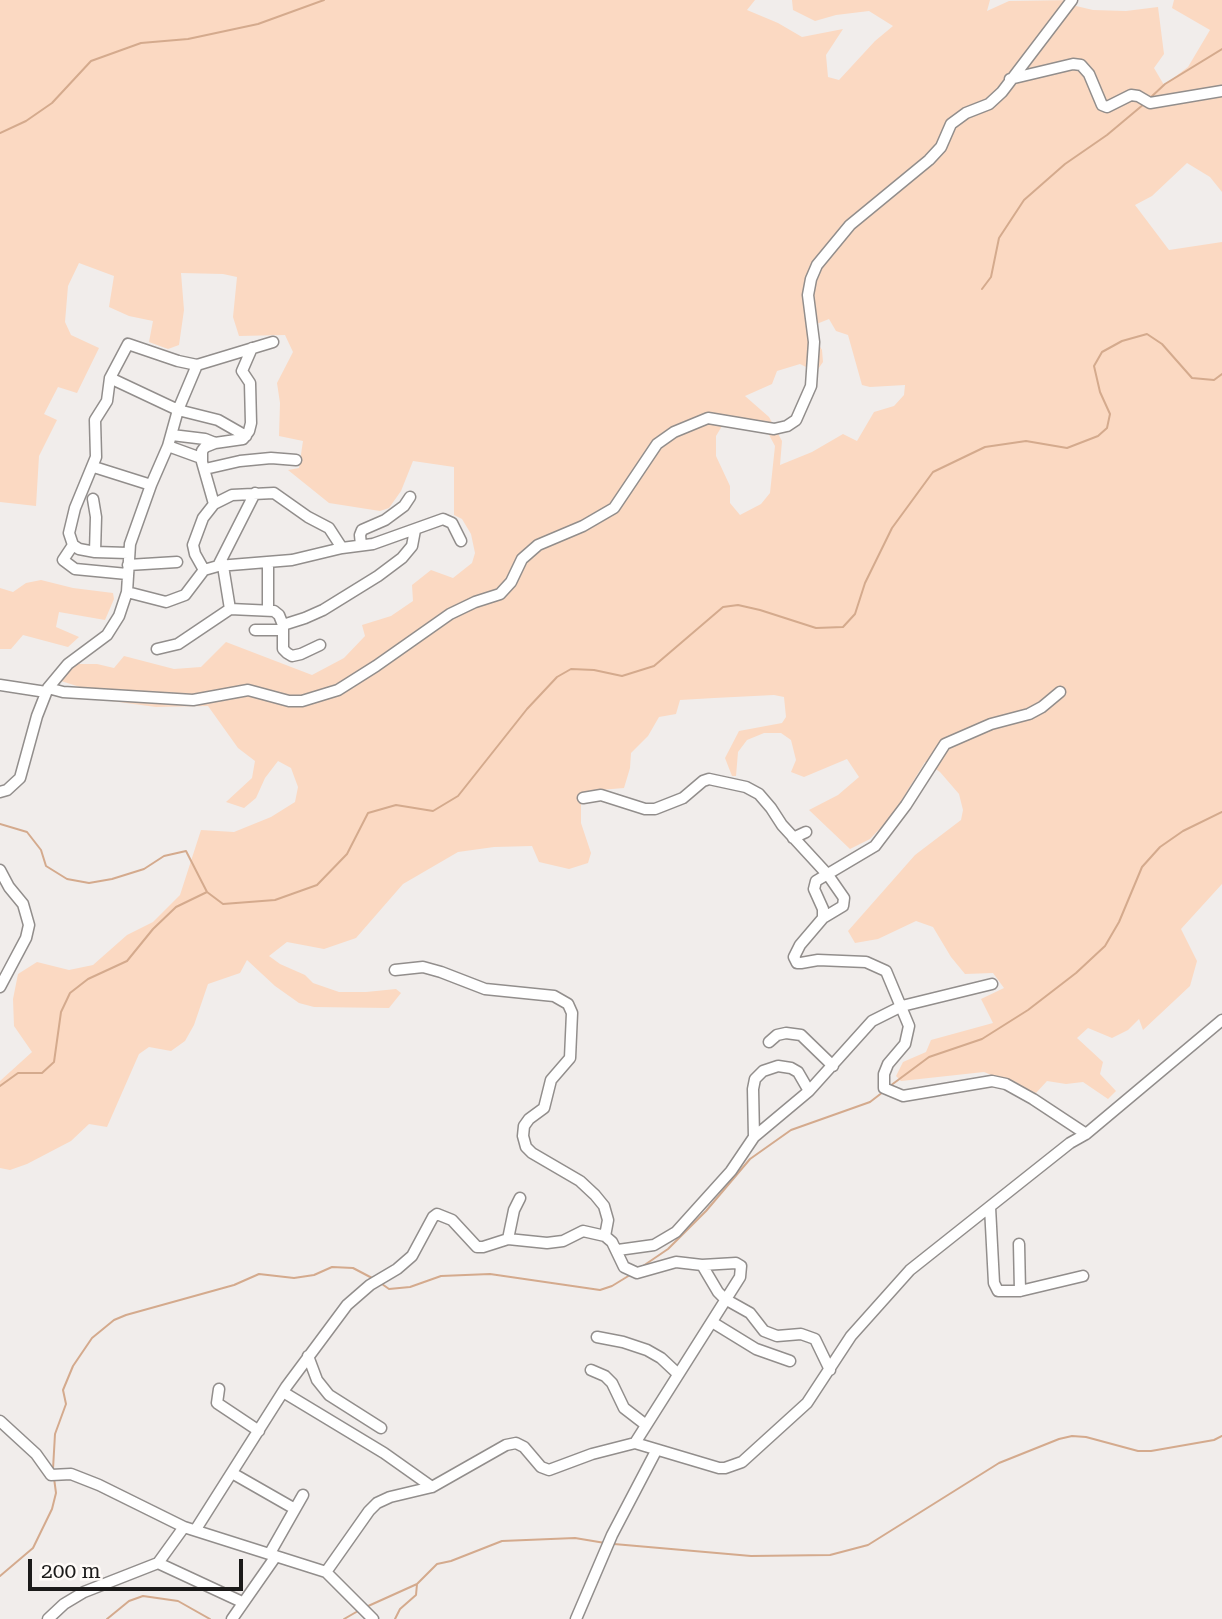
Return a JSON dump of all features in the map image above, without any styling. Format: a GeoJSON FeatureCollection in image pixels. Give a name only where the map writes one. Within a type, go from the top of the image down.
{"type":"FeatureCollection","features":[{"type":"Feature","properties":{"kind":"street"},"geometry":{"type":"LineString","coordinates":[[0,685],[193,700],[248,690],[289,701],[302,701],[338,690],[450,614],[500,594],[511,582],[522,559],[538,545],[583,526],[614,508],[657,444],[674,432],[708,418],[777,428],[796,420],[811,386],[814,342],[808,295],[817,265],[850,226],[929,160],[941,147],[951,124],[966,113],[989,104],[1002,92],[1072,0]]}},
{"type":"Feature","properties":{"kind":"street"},"geometry":{"type":"LineString","coordinates":[[1010,79],[1073,64],[1081,65],[1085,68],[1102,105],[1107,107],[1131,95],[1147,102],[1222,91]]}},
{"type":"Feature","properties":{"kind":"street"},"geometry":{"type":"LineString","coordinates":[[128,553],[79,549],[73,545],[68,533],[94,467],[97,446],[95,420],[110,394],[110,378],[128,344],[197,365],[273,342]]}},
{"type":"Feature","properties":{"kind":"street"},"geometry":{"type":"LineString","coordinates":[[214,504],[201,458],[205,447],[237,441],[246,436],[251,423],[250,383],[242,371],[252,348]]}},
{"type":"Feature","properties":{"kind":"street"},"geometry":{"type":"LineString","coordinates":[[0,792],[7,790],[20,778],[47,690],[68,664],[107,635],[119,616],[127,592],[128,553],[151,485],[170,440],[178,410],[197,365]]}},
{"type":"Feature","properties":{"kind":"street"},"geometry":{"type":"LineString","coordinates":[[110,378],[178,410],[208,416],[246,436]]}},
{"type":"Feature","properties":{"kind":"street"},"geometry":{"type":"LineString","coordinates":[[170,440],[205,439],[215,443]]}},
{"type":"Feature","properties":{"kind":"street"},"geometry":{"type":"LineString","coordinates":[[170,440],[201,458]]}},
{"type":"Feature","properties":{"kind":"street"},"geometry":{"type":"LineString","coordinates":[[205,470],[240,461],[271,458],[296,460]]}},
{"type":"Feature","properties":{"kind":"street"},"geometry":{"type":"LineString","coordinates":[[94,467],[151,485]]}},
{"type":"Feature","properties":{"kind":"street"},"geometry":{"type":"LineString","coordinates":[[230,610],[220,566],[255,493]]}},
{"type":"Feature","properties":{"kind":"street"},"geometry":{"type":"LineString","coordinates":[[204,570],[193,545],[204,518],[214,504],[232,495],[274,493],[329,528],[342,548]]}},
{"type":"Feature","properties":{"kind":"street"},"geometry":{"type":"LineString","coordinates":[[361,545],[362,530],[385,520],[404,506],[410,497]]}},
{"type":"Feature","properties":{"kind":"street"},"geometry":{"type":"LineString","coordinates":[[93,499],[96,517],[95,552]]}},
{"type":"Feature","properties":{"kind":"street"},"geometry":{"type":"LineString","coordinates":[[127,592],[155,601],[176,600],[185,596],[204,570],[308,557],[393,538],[443,519],[449,520],[461,541]]}},
{"type":"Feature","properties":{"kind":"street"},"geometry":{"type":"LineString","coordinates":[[255,630],[283,627],[305,618],[378,576],[402,558],[412,545],[415,530]]}},
{"type":"Feature","properties":{"kind":"street"},"geometry":{"type":"LineString","coordinates":[[73,545],[63,560],[75,569],[128,570],[177,562]]}},
{"type":"Feature","properties":{"kind":"street"},"geometry":{"type":"LineString","coordinates":[[268,562],[268,610]]}},
{"type":"Feature","properties":{"kind":"street"},"geometry":{"type":"LineString","coordinates":[[157,649],[178,644],[230,610],[268,610],[279,615],[283,627],[283,649],[292,656],[320,645]]}},
{"type":"Feature","properties":{"kind":"street"},"geometry":{"type":"LineString","coordinates":[[823,918],[814,886],[816,881],[875,846],[906,805],[945,744],[991,724],[1029,713],[1042,707],[1060,692]]}},
{"type":"Feature","properties":{"kind":"street"},"geometry":{"type":"LineString","coordinates":[[583,798],[601,795],[645,809],[655,809],[683,797],[709,779],[730,782],[760,794],[793,838],[828,874],[845,902],[823,918],[800,945],[794,957],[797,963],[818,960],[866,962],[874,965],[886,971],[902,1006],[909,1026],[905,1044],[888,1064],[884,1074],[888,1090],[903,1096],[992,1081],[1006,1084],[1086,1134]]}},
{"type":"Feature","properties":{"kind":"street"},"geometry":{"type":"LineString","coordinates":[[793,838],[806,832]]}},
{"type":"Feature","properties":{"kind":"street"},"geometry":{"type":"LineString","coordinates":[[0,870],[23,904],[29,925],[26,938],[0,987]]}},
{"type":"Feature","properties":{"kind":"street"},"geometry":{"type":"LineString","coordinates":[[396,971],[423,967],[485,989],[554,996],[568,1004],[572,1013],[570,1058],[551,1080],[544,1108],[529,1119],[524,1126],[523,1136],[531,1153],[580,1181],[604,1206],[608,1220],[605,1237]]}},
{"type":"Feature","properties":{"kind":"street"},"geometry":{"type":"LineString","coordinates":[[618,1250],[654,1245],[676,1232],[730,1171],[754,1137],[809,1091],[872,1021],[902,1006],[992,984]]}},
{"type":"Feature","properties":{"kind":"street"},"geometry":{"type":"LineString","coordinates":[[326,1572],[377,1503],[390,1497],[432,1487],[516,1443],[524,1447],[548,1470],[592,1454],[635,1443],[719,1468],[742,1462],[807,1403],[851,1336],[910,1270],[1070,1143],[1086,1134],[1222,1020]]}},
{"type":"Feature","properties":{"kind":"street"},"geometry":{"type":"LineString","coordinates":[[769,1042],[776,1035],[801,1035],[833,1066]]}},
{"type":"Feature","properties":{"kind":"street"},"geometry":{"type":"LineString","coordinates":[[754,1137],[753,1089],[755,1079],[762,1071],[778,1066],[791,1068],[798,1072],[809,1091]]}},
{"type":"Feature","properties":{"kind":"street"},"geometry":{"type":"LineString","coordinates":[[508,1239],[514,1210],[520,1198]]}},
{"type":"Feature","properties":{"kind":"street"},"geometry":{"type":"LineString","coordinates":[[990,1207],[995,1295],[1083,1276]]}},
{"type":"Feature","properties":{"kind":"street"},"geometry":{"type":"LineString","coordinates":[[196,1529],[283,1392],[346,1305],[412,1256],[437,1214],[452,1220],[477,1247],[508,1239],[547,1243],[563,1241],[583,1231],[605,1237],[618,1250],[620,1261],[633,1271],[676,1262],[741,1266],[740,1277],[635,1443]]}},
{"type":"Feature","properties":{"kind":"street"},"geometry":{"type":"LineString","coordinates":[[1019,1244],[1020,1291]]}},
{"type":"Feature","properties":{"kind":"street"},"geometry":{"type":"LineString","coordinates":[[994,1263],[1018,1263]]}},
{"type":"Feature","properties":{"kind":"street"},"geometry":{"type":"LineString","coordinates":[[702,1265],[710,1281],[725,1300],[751,1313],[761,1328],[777,1336],[801,1334],[815,1339],[830,1370]]}},
{"type":"Feature","properties":{"kind":"street"},"geometry":{"type":"LineString","coordinates":[[712,1322],[756,1349],[790,1361]]}},
{"type":"Feature","properties":{"kind":"street"},"geometry":{"type":"LineString","coordinates":[[597,1337],[647,1350],[661,1358],[677,1373]]}},
{"type":"Feature","properties":{"kind":"street"},"geometry":{"type":"LineString","coordinates":[[308,1356],[317,1380],[329,1395],[381,1428]]}},
{"type":"Feature","properties":{"kind":"street"},"geometry":{"type":"LineString","coordinates":[[591,1370],[605,1376],[612,1383],[624,1408],[646,1425]]}},
{"type":"Feature","properties":{"kind":"street"},"geometry":{"type":"LineString","coordinates":[[219,1389],[217,1403],[259,1431]]}},
{"type":"Feature","properties":{"kind":"street"},"geometry":{"type":"LineString","coordinates":[[283,1392],[384,1453],[432,1487]]}},
{"type":"Feature","properties":{"kind":"street"},"geometry":{"type":"LineString","coordinates":[[0,1422],[55,1475],[71,1474],[184,1527],[326,1572],[371,1617]]}},
{"type":"Feature","properties":{"kind":"street"},"geometry":{"type":"LineString","coordinates":[[576,1619],[612,1535],[656,1451]]}},
{"type":"Feature","properties":{"kind":"street"},"geometry":{"type":"LineString","coordinates":[[232,1473],[295,1509]]}},
{"type":"Feature","properties":{"kind":"street"},"geometry":{"type":"LineString","coordinates":[[232,1619],[273,1554],[303,1496]]}},
{"type":"Feature","properties":{"kind":"street"},"geometry":{"type":"LineString","coordinates":[[48,1619],[64,1604],[84,1592],[158,1563],[184,1527]]}},
{"type":"Feature","properties":{"kind":"street"},"geometry":{"type":"LineString","coordinates":[[158,1563],[242,1602]]}},
{"type":"Feature","properties":{"kind":"shaded area"},"geometry":{"type":"Polygon","coordinates":[[[0,0],[755,0],[747,10],[802,37],[843,29],[826,55],[828,77],[839,80],[875,41],[893,26],[869,11],[815,21],[793,10],[792,0],[990,0],[987,11],[1009,1],[1075,0],[1076,6],[1093,10],[1126,11],[1158,7],[1164,54],[1154,68],[1164,85],[1188,67],[1210,30],[1172,8],[1174,0],[1222,0],[1222,192],[1210,177],[1187,163],[1152,196],[1135,205],[1169,250],[1222,242],[1222,884],[1181,929],[1197,961],[1190,986],[1143,1030],[1139,1019],[1128,1030],[1112,1038],[1088,1028],[1077,1038],[1103,1062],[1100,1074],[1116,1091],[1108,1099],[1083,1082],[1066,1084],[1047,1081],[1036,1093],[984,1072],[901,1081],[896,1076],[903,1062],[926,1052],[931,1040],[993,1023],[981,999],[1004,988],[993,973],[965,974],[933,927],[916,921],[878,939],[855,943],[848,931],[915,855],[961,820],[963,810],[959,794],[940,772],[925,762],[892,816],[870,839],[850,849],[809,810],[838,795],[859,777],[847,759],[804,777],[791,772],[796,760],[791,740],[781,733],[764,733],[747,740],[738,752],[736,776],[732,776],[725,758],[739,731],[782,723],[786,717],[784,697],[774,695],[680,700],[676,714],[659,717],[648,736],[631,753],[624,788],[588,791],[581,802],[581,823],[591,853],[588,863],[569,869],[539,862],[532,846],[458,852],[403,884],[356,938],[324,949],[287,942],[269,956],[305,975],[313,983],[339,992],[396,989],[401,993],[389,1008],[314,1007],[299,1003],[275,986],[247,960],[240,973],[208,984],[194,1025],[185,1041],[171,1051],[149,1047],[139,1054],[107,1127],[89,1124],[71,1141],[27,1164],[10,1170],[0,1168],[0,1081],[32,1052],[14,1026],[13,999],[18,974],[37,962],[69,970],[93,965],[127,935],[153,922],[180,895],[201,830],[234,832],[271,817],[295,802],[298,787],[291,768],[278,761],[265,778],[256,798],[244,808],[226,802],[252,778],[255,761],[238,748],[208,706],[156,707],[81,697],[80,687],[61,681],[75,664],[97,664],[114,668],[124,656],[174,669],[201,667],[226,642],[312,675],[344,658],[365,636],[362,625],[391,616],[413,601],[412,585],[431,570],[453,578],[472,563],[475,553],[471,534],[462,519],[454,515],[454,467],[413,461],[401,491],[389,508],[380,511],[329,503],[288,470],[299,468],[303,441],[279,436],[280,403],[277,383],[293,352],[285,335],[239,336],[233,317],[237,277],[223,274],[181,273],[184,310],[179,345],[168,349],[149,342],[153,321],[129,316],[109,307],[114,276],[79,263],[68,286],[65,322],[71,335],[99,348],[77,393],[58,387],[44,414],[57,420],[39,456],[36,506],[0,502],[0,0]],[[829,319],[814,325],[823,362],[816,372],[800,364],[777,371],[772,384],[745,396],[769,417],[782,441],[780,465],[812,452],[843,434],[857,441],[874,412],[894,406],[904,395],[905,385],[862,385],[848,335],[836,331],[829,319]],[[722,426],[716,436],[716,456],[730,486],[730,503],[740,515],[761,504],[770,493],[775,446],[767,431],[722,426]]]}},
{"type":"Feature","properties":{"kind":"shaded area"},"geometry":{"type":"Polygon","coordinates":[[[41,580],[73,588],[113,593],[114,599],[105,620],[59,612],[56,627],[79,637],[68,647],[23,635],[11,649],[0,649],[0,588],[13,592],[26,583],[41,580]]]}},
{"type":"Feature","properties":{"kind":"waterway"},"geometry":{"type":"LineString","coordinates":[[0,133],[26,121],[52,103],[91,61],[141,43],[188,39],[258,24],[324,0]]}},
{"type":"Feature","properties":{"kind":"waterway"},"geometry":{"type":"LineString","coordinates":[[1150,98],[1165,84],[1222,49]]}},
{"type":"Feature","properties":{"kind":"waterway"},"geometry":{"type":"LineString","coordinates":[[982,289],[991,277],[999,238],[1024,200],[1065,164],[1107,135],[1144,104]]}},
{"type":"Feature","properties":{"kind":"waterway"},"geometry":{"type":"LineString","coordinates":[[0,824],[27,832],[41,850],[46,866],[67,879],[89,883],[112,879],[144,869],[164,856],[186,851],[207,892],[223,904],[275,900],[317,885],[347,854],[368,813],[396,805],[433,811],[458,796],[527,709],[557,677],[571,669],[594,670],[622,676],[654,666],[723,607],[738,605],[816,628],[843,627],[855,614],[865,583],[892,528],[933,472],[985,447],[1026,441],[1067,448],[1098,436],[1107,428],[1110,414],[1100,392],[1094,366],[1102,352],[1122,341],[1147,334],[1162,344],[1192,378],[1214,380],[1222,374]]}},
{"type":"Feature","properties":{"kind":"waterway"},"geometry":{"type":"LineString","coordinates":[[890,1086],[929,1057],[982,1039],[1028,1010],[1076,973],[1105,946],[1119,922],[1142,867],[1160,847],[1183,831],[1222,812]]}},
{"type":"Feature","properties":{"kind":"waterway"},"geometry":{"type":"LineString","coordinates":[[0,1086],[18,1073],[42,1073],[54,1062],[61,1012],[70,993],[88,979],[127,961],[153,929],[176,907],[207,892]]}},
{"type":"Feature","properties":{"kind":"waterway"},"geometry":{"type":"LineString","coordinates":[[643,1266],[668,1249],[706,1211],[750,1159],[791,1130],[870,1102],[883,1092]]}},
{"type":"Feature","properties":{"kind":"waterway"},"geometry":{"type":"LineString","coordinates":[[53,1469],[55,1434],[66,1404],[63,1390],[73,1366],[92,1338],[114,1320],[234,1285],[259,1274],[294,1278],[314,1275],[332,1267],[353,1268],[374,1279]]}},
{"type":"Feature","properties":{"kind":"waterway"},"geometry":{"type":"LineString","coordinates":[[382,1284],[389,1289],[410,1287],[441,1276],[490,1274],[600,1290],[630,1275]]}},
{"type":"Feature","properties":{"kind":"waterway"},"geometry":{"type":"LineString","coordinates":[[614,1544],[751,1556],[830,1555],[868,1545],[999,1463],[1059,1439],[1086,1437],[1138,1451],[1151,1451],[1214,1440],[1222,1436]]}},
{"type":"Feature","properties":{"kind":"waterway"},"geometry":{"type":"LineString","coordinates":[[0,1576],[33,1548],[52,1509],[56,1493],[54,1478]]}},
{"type":"Feature","properties":{"kind":"waterway"},"geometry":{"type":"LineString","coordinates":[[366,1607],[417,1584],[437,1564],[502,1541],[575,1538],[605,1543]]}},
{"type":"Feature","properties":{"kind":"waterway"},"geometry":{"type":"LineString","coordinates":[[395,1619],[400,1609],[416,1595],[417,1584]]}},
{"type":"Feature","properties":{"kind":"waterway"},"geometry":{"type":"LineString","coordinates":[[107,1619],[129,1601],[143,1596],[178,1601],[210,1619]]}},
{"type":"Feature","properties":{"kind":"waterway"},"geometry":{"type":"LineString","coordinates":[[344,1619],[358,1611]]}}]}
